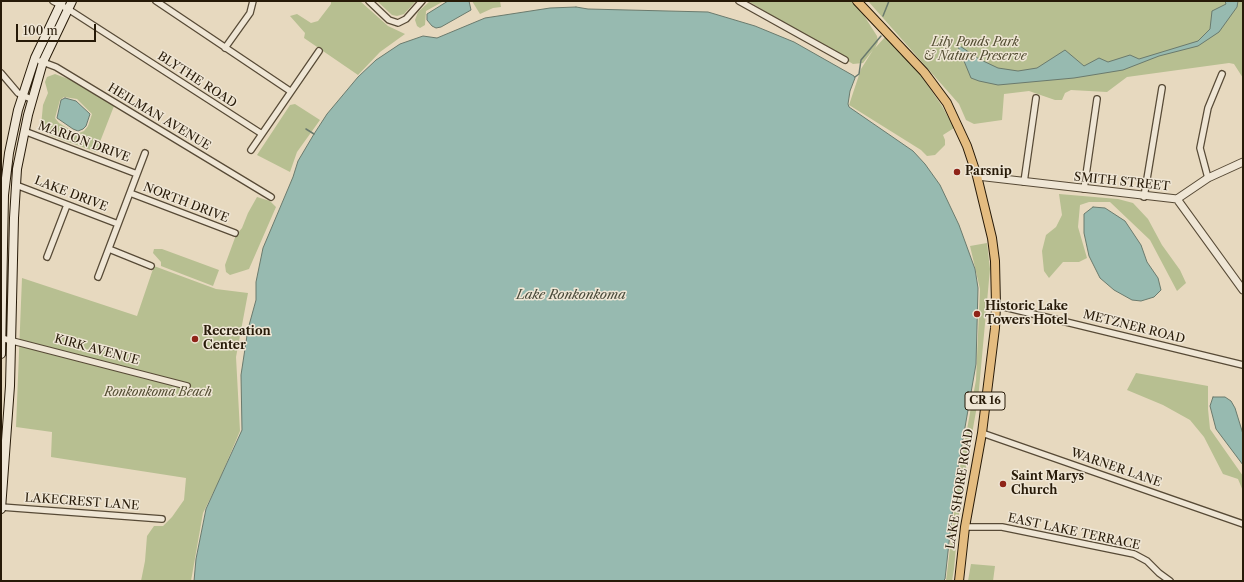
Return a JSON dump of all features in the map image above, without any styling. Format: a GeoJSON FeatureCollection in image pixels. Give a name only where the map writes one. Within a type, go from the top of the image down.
{"type":"FeatureCollection","features":[{"type":"Feature","properties":{"kind":"main road"},"geometry":{"type":"LineString","coordinates":[[1,507],[8,427],[16,185],[24,132],[43,62],[72,1]]}},
{"type":"Feature","properties":{"kind":"main road","name":"CR 16"},"geometry":{"type":"LineString","coordinates":[[857,1],[924,72],[947,103],[967,146],[977,176],[992,238],[995,261],[996,305]]}},
{"type":"Feature","properties":{"kind":"main road"},"geometry":{"type":"LineString","coordinates":[[1,354],[3,180],[22,95],[35,58],[58,2]]}},
{"type":"Feature","properties":{"kind":"main road"},"geometry":{"type":"LineString","coordinates":[[1,166],[8,158]]}},
{"type":"Feature","properties":{"kind":"main road"},"geometry":{"type":"LineString","coordinates":[[3,180],[16,185]]}},
{"type":"Feature","properties":{"kind":"main road","name":"LAKE SHORE ROAD"},"geometry":{"type":"LineString","coordinates":[[959,581],[965,527],[982,433],[996,305]]}},
{"type":"Feature","properties":{"kind":"street"},"geometry":{"type":"LineString","coordinates":[[156,1],[290,91]]}},
{"type":"Feature","properties":{"kind":"street"},"geometry":{"type":"LineString","coordinates":[[225,48],[250,13],[253,1]]}},
{"type":"Feature","properties":{"kind":"street"},"geometry":{"type":"LineString","coordinates":[[369,1],[389,20],[398,23],[406,19],[422,1]]}},
{"type":"Feature","properties":{"kind":"street"},"geometry":{"type":"LineString","coordinates":[[739,1],[844,60]]}},
{"type":"Feature","properties":{"kind":"street","name":"BLYTHE ROAD"},"geometry":{"type":"LineString","coordinates":[[58,2],[262,134]]}},
{"type":"Feature","properties":{"kind":"street"},"geometry":{"type":"LineString","coordinates":[[252,150],[290,91],[319,51]]}},
{"type":"Feature","properties":{"kind":"street","name":"HEILMAN AVENUE"},"geometry":{"type":"LineString","coordinates":[[35,58],[56,67],[271,197]]}},
{"type":"Feature","properties":{"kind":"street"},"geometry":{"type":"LineString","coordinates":[[1,73],[22,95],[32,99]]}},
{"type":"Feature","properties":{"kind":"street"},"geometry":{"type":"LineString","coordinates":[[1208,178],[1200,148],[1208,108],[1222,74]]}},
{"type":"Feature","properties":{"kind":"street"},"geometry":{"type":"LineString","coordinates":[[1144,197],[1162,88]]}},
{"type":"Feature","properties":{"kind":"street"},"geometry":{"type":"LineString","coordinates":[[1024,182],[1036,98]]}},
{"type":"Feature","properties":{"kind":"street"},"geometry":{"type":"LineString","coordinates":[[1084,189],[1096,99]]}},
{"type":"Feature","properties":{"kind":"street","name":"MARION DRIVE"},"geometry":{"type":"LineString","coordinates":[[24,132],[137,174]]}},
{"type":"Feature","properties":{"kind":"street"},"geometry":{"type":"LineString","coordinates":[[98,277],[145,153]]}},
{"type":"Feature","properties":{"kind":"street"},"geometry":{"type":"LineString","coordinates":[[1177,199],[1208,178],[1243,162]]}},
{"type":"Feature","properties":{"kind":"street","name":"SMITH STREET"},"geometry":{"type":"LineString","coordinates":[[977,176],[1144,197],[1177,199],[1242,287]]}},
{"type":"Feature","properties":{"kind":"street","name":"LAKE DRIVE"},"geometry":{"type":"LineString","coordinates":[[16,185],[118,224]]}},
{"type":"Feature","properties":{"kind":"street","name":"NORTH DRIVE"},"geometry":{"type":"LineString","coordinates":[[130,193],[235,233]]}},
{"type":"Feature","properties":{"kind":"street"},"geometry":{"type":"LineString","coordinates":[[47,257],[67,205]]}},
{"type":"Feature","properties":{"kind":"street"},"geometry":{"type":"LineString","coordinates":[[109,249],[151,266]]}},
{"type":"Feature","properties":{"kind":"street","name":"METZNER ROAD"},"geometry":{"type":"LineString","coordinates":[[996,305],[1243,364]]}},
{"type":"Feature","properties":{"kind":"street","name":"KIRK AVENUE"},"geometry":{"type":"LineString","coordinates":[[1,338],[187,386]]}},
{"type":"Feature","properties":{"kind":"street","name":"WARNER LANE"},"geometry":{"type":"LineString","coordinates":[[982,433],[1243,524]]}},
{"type":"Feature","properties":{"kind":"street","name":"LAKECREST LANE"},"geometry":{"type":"LineString","coordinates":[[1,507],[162,519]]}},
{"type":"Feature","properties":{"kind":"street","name":"EAST LAKE TERRACE"},"geometry":{"type":"LineString","coordinates":[[965,527],[1002,527],[1134,554],[1143,558],[1170,581]]}},
{"type":"Feature","properties":{"kind":"green space"},"geometry":{"type":"Polygon","coordinates":[[[331,1],[360,1],[388,26],[405,34],[380,52],[358,75],[304,38],[305,33],[290,16],[297,14],[311,23],[318,21],[331,4],[331,1]]]}},
{"type":"Feature","properties":{"kind":"green space"},"geometry":{"type":"Polygon","coordinates":[[[377,1],[416,1],[404,14],[397,16],[392,15],[377,1]]]}},
{"type":"Feature","properties":{"kind":"green space"},"geometry":{"type":"Polygon","coordinates":[[[430,1],[444,1],[426,11],[425,25],[420,28],[417,26],[415,20],[418,12],[430,1]]]}},
{"type":"Feature","properties":{"kind":"green space"},"geometry":{"type":"Polygon","coordinates":[[[472,1],[500,1],[501,7],[493,8],[480,14],[472,1]]]}},
{"type":"Feature","properties":{"kind":"green space"},"geometry":{"type":"Polygon","coordinates":[[[748,1],[851,1],[863,14],[877,36],[878,42],[875,48],[886,36],[922,77],[942,106],[954,128],[943,135],[945,145],[935,155],[927,156],[921,150],[849,105],[861,69],[873,50],[863,63],[853,64],[748,1]]]}},
{"type":"Feature","properties":{"kind":"green space","name":"Lily Ponds Park & Nature Preserve"},"geometry":{"type":"Polygon","coordinates":[[[868,1],[1243,1],[1243,78],[1234,64],[1229,63],[1127,77],[1107,92],[1071,90],[1065,93],[1062,100],[1055,100],[1029,91],[1004,94],[1002,120],[974,124],[966,120],[959,104],[868,1]]]}},
{"type":"Feature","properties":{"kind":"green space"},"geometry":{"type":"Polygon","coordinates":[[[55,74],[71,80],[114,106],[96,152],[52,136],[41,126],[43,105],[48,93],[45,82],[47,77],[55,74]],[[64,97],[60,100],[55,118],[59,123],[72,131],[79,133],[84,131],[88,126],[92,114],[77,99],[64,97]]]}},
{"type":"Feature","properties":{"kind":"green space"},"geometry":{"type":"Polygon","coordinates":[[[295,104],[320,120],[297,152],[290,172],[257,155],[290,105],[295,104]]]}},
{"type":"Feature","properties":{"kind":"green space"},"geometry":{"type":"Polygon","coordinates":[[[1059,194],[1118,199],[1133,203],[1148,219],[1162,245],[1180,270],[1186,283],[1177,291],[1150,240],[1110,202],[1089,202],[1080,205],[1078,227],[1087,258],[1079,262],[1063,262],[1049,278],[1044,271],[1042,251],[1046,235],[1056,227],[1062,215],[1059,194]]]}},
{"type":"Feature","properties":{"kind":"green space"},"geometry":{"type":"Polygon","coordinates":[[[257,197],[270,201],[276,207],[249,269],[230,275],[226,272],[225,265],[236,235],[242,228],[257,197]]]}},
{"type":"Feature","properties":{"kind":"green space"},"geometry":{"type":"Polygon","coordinates":[[[987,243],[990,269],[978,400],[960,502],[952,581],[946,581],[959,473],[976,380],[980,289],[970,246],[987,243]]]}},
{"type":"Feature","properties":{"kind":"green space"},"geometry":{"type":"Polygon","coordinates":[[[154,249],[162,249],[219,270],[213,286],[161,266],[161,262],[153,253],[154,249]]]}},
{"type":"Feature","properties":{"kind":"green space","name":"Ronkonkoma Beach"},"geometry":{"type":"Polygon","coordinates":[[[154,266],[216,289],[248,293],[236,357],[240,431],[218,483],[203,513],[191,581],[141,581],[145,561],[147,536],[154,526],[163,526],[172,517],[184,500],[186,478],[51,457],[52,432],[16,427],[22,278],[137,316],[154,266]]]}},
{"type":"Feature","properties":{"kind":"green space"},"geometry":{"type":"Polygon","coordinates":[[[1136,373],[1208,386],[1210,429],[1243,476],[1243,491],[1238,479],[1223,474],[1204,437],[1190,420],[1163,405],[1127,390],[1136,373]]]}},
{"type":"Feature","properties":{"kind":"green space"},"geometry":{"type":"Polygon","coordinates":[[[971,564],[995,566],[993,581],[968,581],[971,564]]]}},
{"type":"Feature","properties":{"kind":"water"},"geometry":{"type":"Polygon","coordinates":[[[448,1],[469,1],[471,10],[441,27],[436,28],[432,26],[427,20],[427,14],[448,1]]]}},
{"type":"Feature","properties":{"kind":"water"},"geometry":{"type":"Polygon","coordinates":[[[1225,1],[1238,1],[1237,7],[1219,32],[1198,46],[1159,56],[1123,70],[1074,78],[998,85],[979,81],[971,78],[957,44],[979,59],[998,68],[1018,71],[1037,68],[1065,50],[1084,66],[1099,58],[1108,62],[1130,55],[1139,59],[1198,41],[1210,29],[1212,11],[1226,4],[1225,1]]]}},
{"type":"Feature","properties":{"kind":"water","name":"Lake Ronkonkoma"},"geometry":{"type":"Polygon","coordinates":[[[576,7],[588,9],[708,12],[755,26],[794,42],[854,76],[855,78],[850,91],[849,107],[913,151],[925,164],[940,185],[959,225],[975,269],[978,288],[976,364],[956,479],[945,579],[943,581],[194,581],[196,559],[206,509],[242,430],[241,375],[248,329],[256,300],[256,282],[263,248],[293,177],[298,161],[327,114],[358,77],[376,60],[400,44],[423,36],[437,38],[485,18],[550,8],[576,7]]]}},
{"type":"Feature","properties":{"kind":"water"},"geometry":{"type":"Polygon","coordinates":[[[65,98],[76,101],[90,114],[86,126],[83,129],[78,131],[73,129],[57,118],[61,100],[65,98]]]}},
{"type":"Feature","properties":{"kind":"water"},"geometry":{"type":"Polygon","coordinates":[[[1093,207],[1105,208],[1125,221],[1141,245],[1147,262],[1158,278],[1161,290],[1154,297],[1141,301],[1132,300],[1114,290],[1100,278],[1089,256],[1084,233],[1084,214],[1093,207]]]}},
{"type":"Feature","properties":{"kind":"water"},"geometry":{"type":"Polygon","coordinates":[[[1213,397],[1225,397],[1231,401],[1235,408],[1243,434],[1243,465],[1216,429],[1210,406],[1213,397]]]}},
{"type":"Feature","properties":{"kind":"waterway"},"geometry":{"type":"LineString","coordinates":[[883,16],[889,1]]}},
{"type":"Feature","properties":{"kind":"waterway"},"geometry":{"type":"LineString","coordinates":[[855,77],[859,74],[861,60],[881,36]]}},
{"type":"Feature","properties":{"kind":"waterway"},"geometry":{"type":"LineString","coordinates":[[306,129],[314,134]]}},
{"type":"Feature","properties":{"kind":"place","name":"Parsnip"},"geometry":{"type":"Point","coordinates":[957,172]}},
{"type":"Feature","properties":{"kind":"place","name":"Historic Lake Towers Hotel"},"geometry":{"type":"Point","coordinates":[977,314]}},
{"type":"Feature","properties":{"kind":"place","name":"Recreation Center"},"geometry":{"type":"Point","coordinates":[195,339]}},
{"type":"Feature","properties":{"kind":"place","name":"Saint Marys Church"},"geometry":{"type":"Point","coordinates":[1003,484]}}]}
